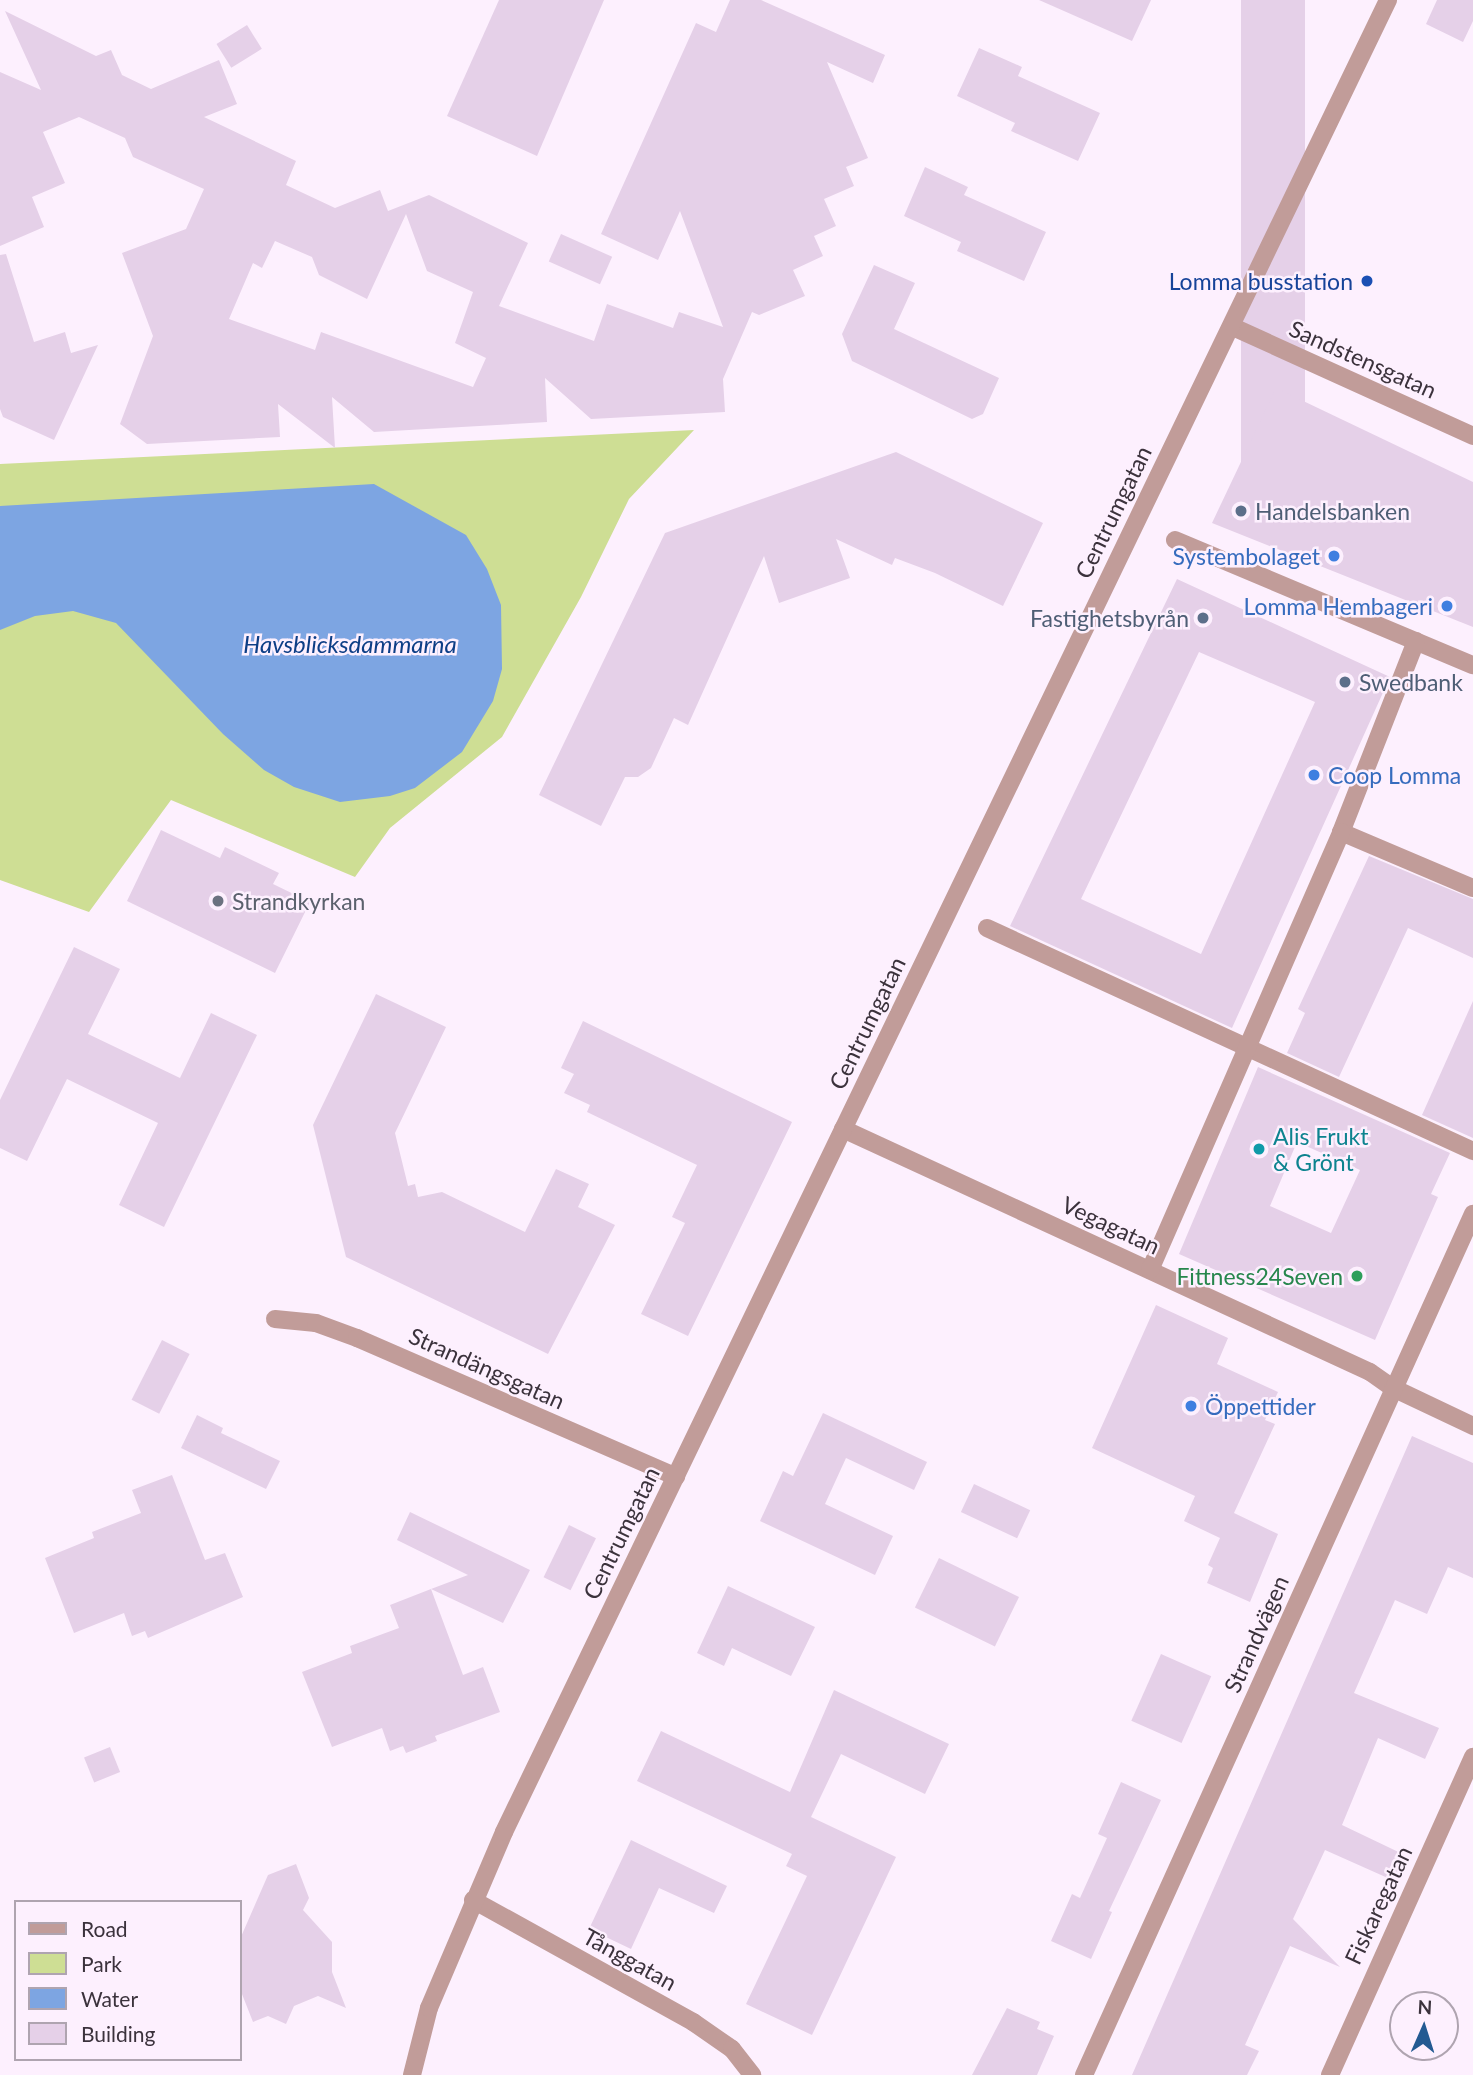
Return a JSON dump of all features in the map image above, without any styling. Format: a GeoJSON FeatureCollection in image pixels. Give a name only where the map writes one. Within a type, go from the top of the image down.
{"type":"FeatureCollection","features":[{"type":"Feature","properties":{"kind":"street","name":"Centrumgatan"},"geometry":{"type":"LineString","coordinates":[[412,2075],[429,2008],[473,1900],[843,1129],[1233,327],[1388,0]]}},
{"type":"Feature","properties":{"kind":"street","name":"Sandstensgatan"},"geometry":{"type":"LineString","coordinates":[[1233,327],[1473,436]]}},
{"type":"Feature","properties":{"kind":"street"},"geometry":{"type":"LineString","coordinates":[[1175,540],[1473,665]]}},
{"type":"Feature","properties":{"kind":"street"},"geometry":{"type":"LineString","coordinates":[[1150,1270],[1341,832],[1416,641]]}},
{"type":"Feature","properties":{"kind":"street"},"geometry":{"type":"LineString","coordinates":[[1341,832],[1473,887]]}},
{"type":"Feature","properties":{"kind":"street"},"geometry":{"type":"LineString","coordinates":[[987,929],[1473,1151]]}},
{"type":"Feature","properties":{"kind":"street","name":"Vegagatan"},"geometry":{"type":"LineString","coordinates":[[843,1129],[1370,1372],[1393,1388],[1473,1426]]}},
{"type":"Feature","properties":{"kind":"street","name":"Strandvägen"},"geometry":{"type":"LineString","coordinates":[[1084,2075],[1473,1214]]}},
{"type":"Feature","properties":{"kind":"street","name":"Strandängsgatan"},"geometry":{"type":"LineString","coordinates":[[275,1319],[316,1323],[357,1338],[676,1477]]}},
{"type":"Feature","properties":{"kind":"street","name":"Fiskaregatan"},"geometry":{"type":"LineString","coordinates":[[1330,2075],[1473,1758]]}},
{"type":"Feature","properties":{"kind":"street","name":"Tånggatan"},"geometry":{"type":"LineString","coordinates":[[473,1900],[693,2022],[732,2049],[752,2075]]}},
{"type":"Feature","properties":{"kind":"green space"},"geometry":{"type":"Polygon","coordinates":[[[694,430],[629,499],[581,597],[502,737],[390,828],[355,877],[171,800],[89,912],[0,880],[0,464],[694,430]]]}},
{"type":"Feature","properties":{"kind":"water","name":"Havsblicksdammarna"},"geometry":{"type":"Polygon","coordinates":[[[374,484],[466,535],[487,569],[501,605],[502,669],[493,701],[462,752],[415,788],[390,796],[340,802],[294,787],[264,770],[223,734],[116,623],[73,611],[35,616],[0,630],[0,506],[374,484]]]}},
{"type":"Feature","properties":{"kind":"building"},"geometry":{"type":"Polygon","coordinates":[[[499,0],[604,0],[537,156],[447,116],[499,0]]]}},
{"type":"Feature","properties":{"kind":"building"},"geometry":{"type":"Polygon","coordinates":[[[730,0],[761,0],[885,55],[873,83],[827,62],[868,158],[846,167],[854,186],[824,199],[836,226],[814,236],[823,256],[793,270],[805,296],[759,315],[752,312],[723,379],[725,412],[591,419],[545,378],[547,422],[374,432],[332,397],[335,448],[278,404],[280,437],[147,444],[120,424],[153,336],[122,253],[186,229],[204,189],[133,157],[125,138],[79,117],[43,132],[65,183],[32,197],[44,227],[0,246],[0,72],[41,90],[5,11],[96,56],[111,50],[122,75],[151,89],[219,60],[237,104],[204,117],[296,161],[286,185],[335,208],[380,190],[388,211],[429,195],[528,243],[499,306],[594,341],[607,304],[673,328],[679,312],[723,327],[680,211],[658,260],[601,234],[696,23],[716,32],[730,0]],[[406,214],[367,299],[319,275],[312,257],[275,241],[262,268],[253,263],[229,319],[315,350],[321,332],[473,387],[486,358],[455,343],[473,292],[427,271],[406,214]]]}},
{"type":"Feature","properties":{"kind":"building"},"geometry":{"type":"Polygon","coordinates":[[[1039,0],[1151,0],[1132,41],[1039,0]]]}},
{"type":"Feature","properties":{"kind":"building"},"geometry":{"type":"Polygon","coordinates":[[[1241,0],[1305,0],[1305,472],[1241,472],[1241,0]]]}},
{"type":"Feature","properties":{"kind":"building"},"geometry":{"type":"Polygon","coordinates":[[[1437,0],[1473,0],[1473,21],[1463,42],[1426,24],[1437,0]]]}},
{"type":"Feature","properties":{"kind":"building"},"geometry":{"type":"Polygon","coordinates":[[[247,25],[262,49],[231,68],[216,44],[247,25]]]}},
{"type":"Feature","properties":{"kind":"building"},"geometry":{"type":"Polygon","coordinates":[[[979,48],[1022,67],[1018,76],[1100,113],[1078,161],[1011,131],[1015,123],[957,96],[979,48]]]}},
{"type":"Feature","properties":{"kind":"building"},"geometry":{"type":"Polygon","coordinates":[[[925,167],[968,187],[964,195],[1046,232],[1024,281],[957,251],[961,242],[904,216],[925,167]]]}},
{"type":"Feature","properties":{"kind":"building"},"geometry":{"type":"Polygon","coordinates":[[[561,234],[612,257],[600,284],[549,261],[561,234]]]}},
{"type":"Feature","properties":{"kind":"building"},"geometry":{"type":"Polygon","coordinates":[[[6,254],[34,342],[65,332],[71,353],[98,345],[54,440],[3,417],[0,409],[0,255],[6,254]]]}},
{"type":"Feature","properties":{"kind":"building"},"geometry":{"type":"Polygon","coordinates":[[[874,265],[915,283],[894,329],[999,378],[983,414],[972,419],[852,361],[842,334],[874,265]]]}},
{"type":"Feature","properties":{"kind":"building"},"geometry":{"type":"Polygon","coordinates":[[[1276,388],[1473,482],[1473,627],[1212,523],[1276,388]]]}},
{"type":"Feature","properties":{"kind":"building"},"geometry":{"type":"Polygon","coordinates":[[[896,452],[1043,523],[1003,606],[935,573],[895,558],[892,565],[836,539],[850,578],[779,603],[764,556],[688,725],[674,718],[651,768],[638,777],[625,777],[601,826],[539,795],[665,533],[896,452]]]}},
{"type":"Feature","properties":{"kind":"building"},"geometry":{"type":"Polygon","coordinates":[[[1177,579],[1390,677],[1232,1028],[1010,926],[1177,579]],[[1199,652],[1081,899],[1201,954],[1315,702],[1199,652]]]}},
{"type":"Feature","properties":{"kind":"building","name":"Strandkyrkan"},"geometry":{"type":"Polygon","coordinates":[[[161,830],[220,858],[225,847],[279,873],[273,884],[310,902],[275,973],[127,901],[161,830]]]}},
{"type":"Feature","properties":{"kind":"building"},"geometry":{"type":"Polygon","coordinates":[[[1369,856],[1473,899],[1473,958],[1408,928],[1339,1077],[1287,1053],[1305,1013],[1298,1009],[1369,856]]]}},
{"type":"Feature","properties":{"kind":"building"},"geometry":{"type":"Polygon","coordinates":[[[74,947],[120,969],[88,1034],[180,1078],[211,1013],[257,1035],[164,1227],[119,1205],[158,1123],[67,1079],[27,1161],[0,1148],[0,1100],[74,947]]]}},
{"type":"Feature","properties":{"kind":"building"},"geometry":{"type":"Polygon","coordinates":[[[376,994],[446,1027],[395,1133],[408,1186],[415,1184],[418,1197],[442,1192],[525,1232],[556,1169],[589,1184],[578,1207],[615,1225],[548,1354],[346,1257],[313,1125],[376,994]]]}},
{"type":"Feature","properties":{"kind":"building"},"geometry":{"type":"Polygon","coordinates":[[[1473,1001],[1473,1138],[1422,1115],[1473,1001]]]}},
{"type":"Feature","properties":{"kind":"building"},"geometry":{"type":"Polygon","coordinates":[[[583,1021],[792,1122],[688,1336],[641,1314],[685,1223],[672,1217],[697,1165],[587,1112],[590,1105],[564,1093],[574,1074],[561,1068],[583,1021]]]}},
{"type":"Feature","properties":{"kind":"building"},"geometry":{"type":"Polygon","coordinates":[[[1258,1067],[1450,1153],[1431,1194],[1438,1197],[1375,1340],[1179,1254],[1258,1067]],[[1297,1142],[1270,1206],[1331,1233],[1360,1170],[1297,1142]]]}},
{"type":"Feature","properties":{"kind":"building","name":"Öppettider"},"geometry":{"type":"Polygon","coordinates":[[[1156,1305],[1228,1338],[1217,1364],[1278,1392],[1265,1420],[1275,1424],[1234,1513],[1278,1534],[1250,1602],[1207,1583],[1213,1568],[1208,1565],[1220,1538],[1184,1521],[1195,1496],[1092,1448],[1156,1305]]]}},
{"type":"Feature","properties":{"kind":"building"},"geometry":{"type":"Polygon","coordinates":[[[162,1340],[190,1354],[159,1414],[132,1400],[162,1340]]]}},
{"type":"Feature","properties":{"kind":"building"},"geometry":{"type":"Polygon","coordinates":[[[823,1413],[927,1462],[914,1490],[846,1458],[825,1504],[893,1536],[875,1575],[760,1521],[783,1471],[793,1476],[823,1413]]]}},
{"type":"Feature","properties":{"kind":"building"},"geometry":{"type":"Polygon","coordinates":[[[197,1415],[223,1428],[221,1433],[280,1461],[266,1489],[181,1448],[197,1415]]]}},
{"type":"Feature","properties":{"kind":"building"},"geometry":{"type":"Polygon","coordinates":[[[1412,1436],[1473,1463],[1473,1578],[1448,1567],[1427,1614],[1395,1600],[1354,1693],[1439,1728],[1425,1759],[1378,1738],[1342,1825],[1411,1858],[1399,1883],[1325,1850],[1293,1919],[1340,1967],[1290,1946],[1245,2045],[1259,2051],[1247,2075],[1132,2075],[1412,1436]]]}},
{"type":"Feature","properties":{"kind":"building"},"geometry":{"type":"Polygon","coordinates":[[[172,1475],[205,1560],[225,1553],[243,1597],[148,1638],[145,1631],[132,1636],[124,1613],[74,1633],[45,1558],[94,1538],[92,1532],[141,1513],[132,1490],[172,1475]]]}},
{"type":"Feature","properties":{"kind":"building"},"geometry":{"type":"Polygon","coordinates":[[[974,1484],[1030,1510],[1017,1538],[961,1512],[974,1484]]]}},
{"type":"Feature","properties":{"kind":"building"},"geometry":{"type":"Polygon","coordinates":[[[410,1512],[530,1570],[503,1623],[431,1589],[468,1575],[397,1540],[410,1512]]]}},
{"type":"Feature","properties":{"kind":"building"},"geometry":{"type":"Polygon","coordinates":[[[569,1525],[596,1538],[571,1590],[544,1577],[569,1525]]]}},
{"type":"Feature","properties":{"kind":"building"},"geometry":{"type":"Polygon","coordinates":[[[939,1558],[1019,1597],[995,1646],[915,1607],[939,1558]]]}},
{"type":"Feature","properties":{"kind":"building"},"geometry":{"type":"Polygon","coordinates":[[[728,1586],[815,1627],[791,1676],[732,1648],[724,1666],[697,1653],[728,1586]]]}},
{"type":"Feature","properties":{"kind":"building"},"geometry":{"type":"Polygon","coordinates":[[[431,1589],[463,1675],[483,1667],[500,1712],[435,1736],[437,1741],[406,1753],[403,1746],[390,1751],[382,1728],[332,1747],[302,1672],[352,1653],[350,1646],[399,1628],[390,1605],[431,1589]]]}},
{"type":"Feature","properties":{"kind":"building"},"geometry":{"type":"Polygon","coordinates":[[[1161,1654],[1211,1676],[1182,1743],[1131,1721],[1161,1654]]]}},
{"type":"Feature","properties":{"kind":"building"},"geometry":{"type":"Polygon","coordinates":[[[834,1690],[949,1744],[925,1794],[841,1754],[811,1817],[896,1857],[812,2035],[746,2004],[807,1876],[786,1866],[792,1854],[637,1781],[661,1731],[790,1792],[834,1690]]]}},
{"type":"Feature","properties":{"kind":"building"},"geometry":{"type":"Polygon","coordinates":[[[110,1747],[120,1772],[94,1783],[84,1757],[110,1747]]]}},
{"type":"Feature","properties":{"kind":"building"},"geometry":{"type":"Polygon","coordinates":[[[1121,1782],[1161,1800],[1109,1911],[1112,1912],[1091,1959],[1051,1941],[1072,1894],[1080,1898],[1107,1838],[1098,1834],[1121,1782]]]}},
{"type":"Feature","properties":{"kind":"building"},"geometry":{"type":"Polygon","coordinates":[[[631,1840],[727,1886],[714,1913],[659,1888],[631,1949],[589,1929],[631,1840]]]}},
{"type":"Feature","properties":{"kind":"building"},"geometry":{"type":"Polygon","coordinates":[[[296,1864],[309,1898],[303,1910],[332,1942],[332,1972],[346,2008],[318,1996],[294,2006],[286,2024],[268,2016],[253,2022],[242,1994],[242,1934],[268,1875],[296,1864]]]}},
{"type":"Feature","properties":{"kind":"building"},"geometry":{"type":"Polygon","coordinates":[[[1007,2008],[1040,2022],[1037,2029],[1054,2036],[1037,2075],[972,2075],[1007,2008]]]}},
{"type":"Feature","properties":{"kind":"place","name":"Lomma busstation"},"geometry":{"type":"Point","coordinates":[1367,281]}},
{"type":"Feature","properties":{"kind":"place","name":"Handelsbanken"},"geometry":{"type":"Point","coordinates":[1241,511]}},
{"type":"Feature","properties":{"kind":"place","name":"Systembolaget"},"geometry":{"type":"Point","coordinates":[1334,556]}},
{"type":"Feature","properties":{"kind":"place","name":"Lomma Hembageri"},"geometry":{"type":"Point","coordinates":[1447,606]}},
{"type":"Feature","properties":{"kind":"place","name":"Fastighetsbyrån"},"geometry":{"type":"Point","coordinates":[1203,618]}},
{"type":"Feature","properties":{"kind":"place","name":"Swedbank"},"geometry":{"type":"Point","coordinates":[1345,682]}},
{"type":"Feature","properties":{"kind":"place","name":"Coop Lomma"},"geometry":{"type":"Point","coordinates":[1314,775]}},
{"type":"Feature","properties":{"kind":"place","name":"Strandkyrkan"},"geometry":{"type":"Point","coordinates":[218,901]}},
{"type":"Feature","properties":{"kind":"place","name":"Alis Frukt & Grönt"},"geometry":{"type":"Point","coordinates":[1259,1149]}},
{"type":"Feature","properties":{"kind":"place","name":"Fittness24Seven"},"geometry":{"type":"Point","coordinates":[1357,1276]}},
{"type":"Feature","properties":{"kind":"place","name":"Öppettider"},"geometry":{"type":"Point","coordinates":[1191,1406]}}]}
